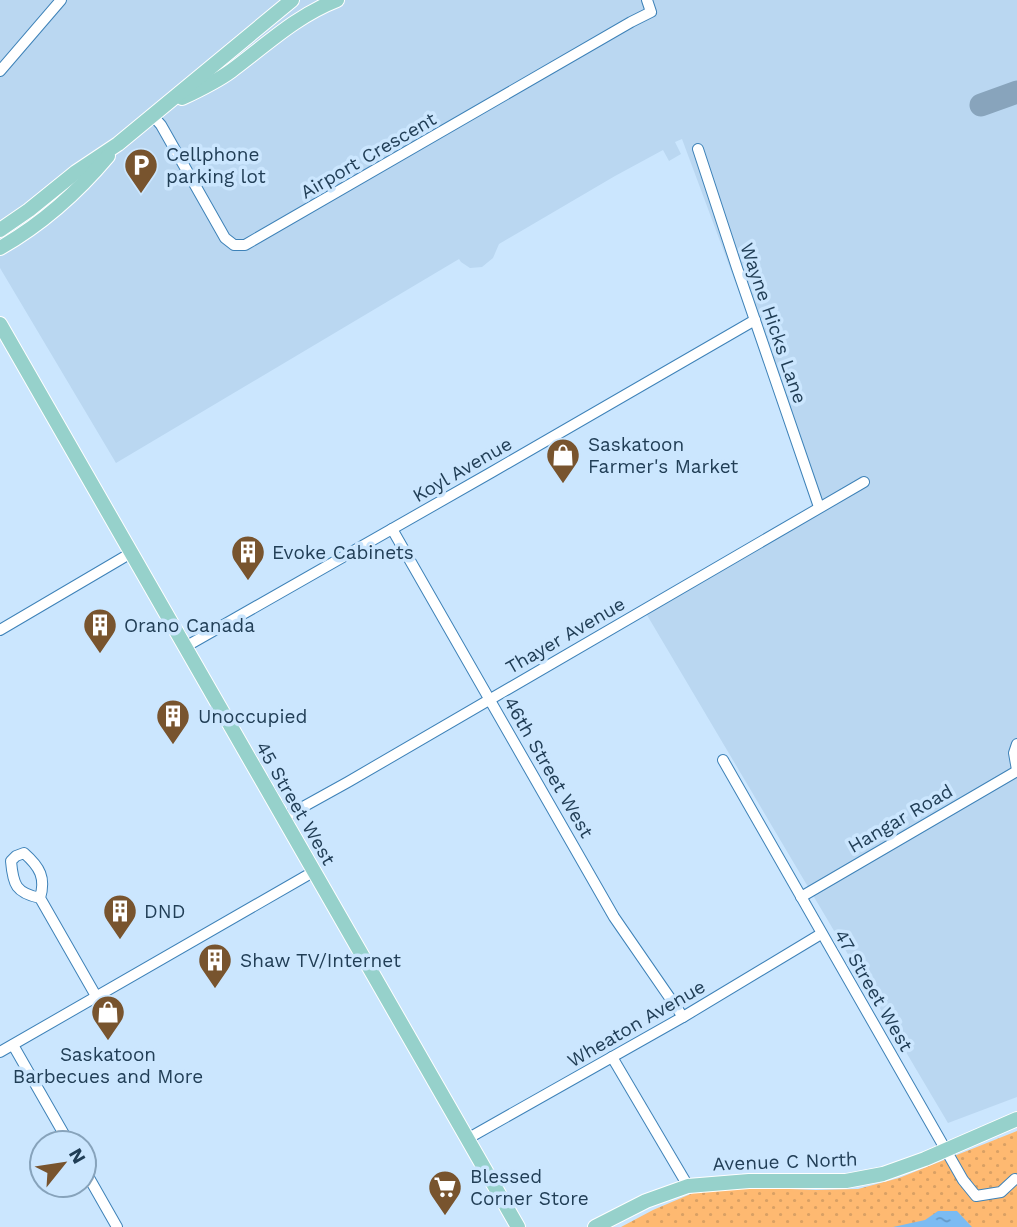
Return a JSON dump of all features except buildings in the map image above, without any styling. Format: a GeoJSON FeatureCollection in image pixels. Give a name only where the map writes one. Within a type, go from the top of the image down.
{"type":"FeatureCollection","features":[{"type":"Feature","properties":{"kind":"main road"},"geometry":{"type":"LineString","coordinates":[[0,230],[29,211],[76,172],[118,144],[292,0]]}},
{"type":"Feature","properties":{"kind":"main road"},"geometry":{"type":"LineString","coordinates":[[156,113],[216,81],[294,22],[337,0]]}},
{"type":"Feature","properties":{"kind":"main road"},"geometry":{"type":"LineString","coordinates":[[0,248],[65,202],[118,144]]}},
{"type":"Feature","properties":{"kind":"main road"},"geometry":{"type":"LineString","coordinates":[[0,260],[15,239]]}},
{"type":"Feature","properties":{"kind":"main road","name":"45 Street West"},"geometry":{"type":"LineString","coordinates":[[0,324],[514,1223]]}},
{"type":"Feature","properties":{"kind":"main road","name":"Avenue C North"},"geometry":{"type":"LineString","coordinates":[[595,1227],[646,1201],[688,1186],[749,1181],[846,1181],[868,1177],[898,1169],[1017,1119]]}},
{"type":"Feature","properties":{"kind":"main road"},"geometry":{"type":"LineString","coordinates":[[514,1223],[526,1227]]}},
{"type":"Feature","properties":{"kind":"street"},"geometry":{"type":"LineString","coordinates":[[0,71],[61,0]]}},
{"type":"Feature","properties":{"kind":"street","name":"Airport Crescent"},"geometry":{"type":"LineString","coordinates":[[156,113],[225,238],[234,245],[245,245],[651,12],[647,0]]}},
{"type":"Feature","properties":{"kind":"street","name":"Wayne Hicks Lane"},"geometry":{"type":"LineString","coordinates":[[698,149],[819,507]]}},
{"type":"Feature","properties":{"kind":"street","name":"Koyl Avenue"},"geometry":{"type":"LineString","coordinates":[[185,647],[755,320]]}},
{"type":"Feature","properties":{"kind":"street","name":"Thayer Avenue"},"geometry":{"type":"LineString","coordinates":[[283,818],[863,482]]}},
{"type":"Feature","properties":{"kind":"street","name":"46th Street West"},"geometry":{"type":"LineString","coordinates":[[392,529],[614,917],[683,1017]]}},
{"type":"Feature","properties":{"kind":"street"},"geometry":{"type":"LineString","coordinates":[[0,630],[131,554]]}},
{"type":"Feature","properties":{"kind":"street","name":"Hangar Road"},"geometry":{"type":"LineString","coordinates":[[801,897],[1017,771],[1016,750]]}},
{"type":"Feature","properties":{"kind":"street","name":"47 Street West"},"geometry":{"type":"LineString","coordinates":[[723,760],[963,1180],[976,1196],[1001,1192],[1015,1179]]}},
{"type":"Feature","properties":{"kind":"street"},"geometry":{"type":"LineString","coordinates":[[0,1052],[313,872]]}},
{"type":"Feature","properties":{"kind":"street"},"geometry":{"type":"LineString","coordinates":[[40,898],[96,996]]}},
{"type":"Feature","properties":{"kind":"street","name":"Wheaton Avenue"},"geometry":{"type":"LineString","coordinates":[[467,1139],[683,1017],[821,934]]}},
{"type":"Feature","properties":{"kind":"street"},"geometry":{"type":"LineString","coordinates":[[13,1045],[61,1129]]}},
{"type":"Feature","properties":{"kind":"street"},"geometry":{"type":"LineString","coordinates":[[612,1057],[688,1186]]}},
{"type":"Feature","properties":{"kind":"street"},"geometry":{"type":"LineString","coordinates":[[98,1194],[117,1227]]}},
{"type":"Feature","properties":{"kind":"shaded area"},"geometry":{"type":"Polygon","coordinates":[[[0,0],[1017,0],[1017,1097],[948,1123],[644,610],[819,507],[682,139],[675,142],[681,154],[669,161],[663,150],[615,176],[499,244],[493,258],[482,267],[470,268],[459,259],[116,463],[0,268],[0,0]]]}},
{"type":"Feature","properties":{"kind":"shaded area"},"geometry":{"type":"Polygon","coordinates":[[[1017,1131],[1017,1227],[621,1227],[693,1193],[738,1187],[858,1189],[899,1178],[1017,1131]]]}},
{"type":"Feature","properties":{"kind":"water"},"geometry":{"type":"Polygon","coordinates":[[[938,1211],[957,1211],[972,1227],[893,1227],[925,1220],[938,1211]]]}},
{"type":"Feature","properties":{"kind":"taxiway"},"geometry":{"type":"LineString","coordinates":[[981,105],[1017,92]]}},
{"type":"Feature","properties":{"kind":"place","name":"Cellphone parking lot"},"geometry":{"type":"Point","coordinates":[141,195]}},
{"type":"Feature","properties":{"kind":"place","name":"Saskatoon Farmer's Market"},"geometry":{"type":"Point","coordinates":[563,485]}},
{"type":"Feature","properties":{"kind":"place","name":"Evoke Cabinets"},"geometry":{"type":"Point","coordinates":[248,582]}},
{"type":"Feature","properties":{"kind":"place","name":"Orano Canada"},"geometry":{"type":"Point","coordinates":[100,655]}},
{"type":"Feature","properties":{"kind":"place","name":"Unoccupied"},"geometry":{"type":"Point","coordinates":[173,746]}},
{"type":"Feature","properties":{"kind":"place","name":"DND"},"geometry":{"type":"Point","coordinates":[120,941]}},
{"type":"Feature","properties":{"kind":"place","name":"Shaw TV/Internet"},"geometry":{"type":"Point","coordinates":[215,990]}},
{"type":"Feature","properties":{"kind":"place","name":"Saskatoon Barbecues and More"},"geometry":{"type":"Point","coordinates":[108,1042]}},
{"type":"Feature","properties":{"kind":"place","name":"Blessed Corner Store"},"geometry":{"type":"Point","coordinates":[445,1217]}}]}
